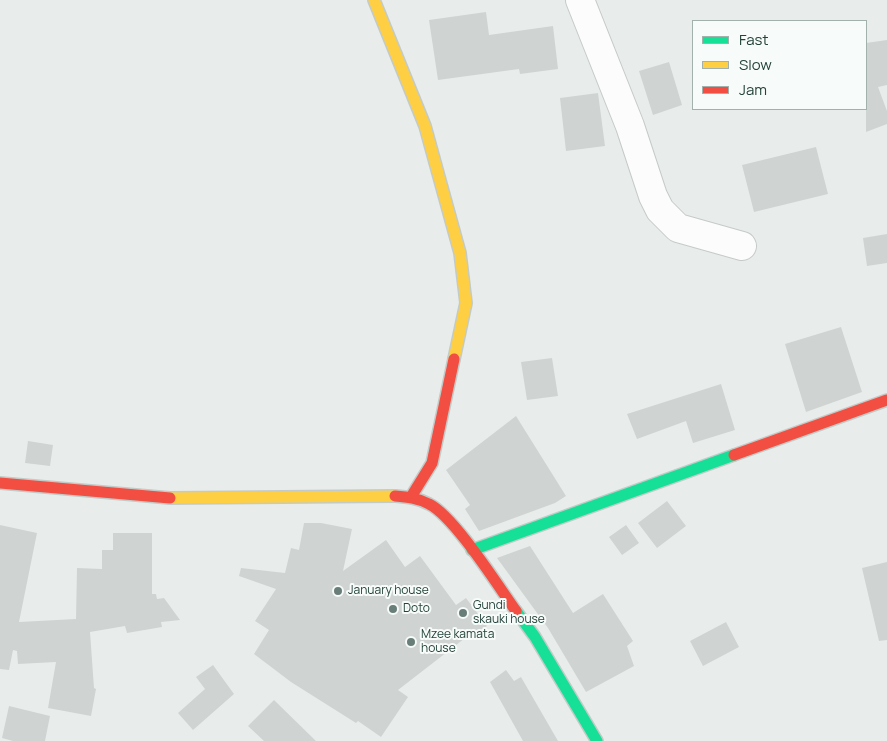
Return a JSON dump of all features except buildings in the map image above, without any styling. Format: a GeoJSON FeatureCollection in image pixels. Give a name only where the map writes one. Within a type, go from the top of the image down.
{"type":"FeatureCollection","features":[{"type":"Feature","properties":{"kind":"street"},"geometry":{"type":"LineString","coordinates":[[374,0],[425,126],[460,253],[466,303],[432,463],[412,497]]}},
{"type":"Feature","properties":{"kind":"street"},"geometry":{"type":"LineString","coordinates":[[580,0],[630,126],[653,196],[660,210],[678,228],[742,246]]}},
{"type":"Feature","properties":{"kind":"street"},"geometry":{"type":"LineString","coordinates":[[472,550],[887,400]]}},
{"type":"Feature","properties":{"kind":"street"},"geometry":{"type":"LineString","coordinates":[[0,483],[73,488],[153,498],[368,495],[412,497],[430,504],[447,519],[472,550],[535,637],[597,741]]}},
{"type":"Feature","properties":{"kind":"traffic: fast"},"geometry":{"type":"LineString","coordinates":[[472,550],[734,455]]}},
{"type":"Feature","properties":{"kind":"traffic: fast"},"geometry":{"type":"LineString","coordinates":[[516,611],[535,637],[597,741]]}},
{"type":"Feature","properties":{"kind":"traffic: slow"},"geometry":{"type":"LineString","coordinates":[[374,0],[425,126],[460,253],[466,303],[454,359]]}},
{"type":"Feature","properties":{"kind":"traffic: slow"},"geometry":{"type":"LineString","coordinates":[[170,498],[395,496]]}},
{"type":"Feature","properties":{"kind":"traffic: jam"},"geometry":{"type":"LineString","coordinates":[[411,497],[432,463],[454,359]]}},
{"type":"Feature","properties":{"kind":"traffic: jam"},"geometry":{"type":"LineString","coordinates":[[734,455],[887,400]]}},
{"type":"Feature","properties":{"kind":"traffic: jam"},"geometry":{"type":"LineString","coordinates":[[0,483],[170,498]]}},
{"type":"Feature","properties":{"kind":"traffic: jam"},"geometry":{"type":"LineString","coordinates":[[395,496],[421,500],[439,511],[451,522],[516,611]]}},
{"type":"Feature","properties":{"kind":"place","name":"January house"},"geometry":{"type":"Point","coordinates":[338,591]}},
{"type":"Feature","properties":{"kind":"place","name":"Doto"},"geometry":{"type":"Point","coordinates":[393,609]}},
{"type":"Feature","properties":{"kind":"place","name":"Gundi skauki house"},"geometry":{"type":"Point","coordinates":[463,613]}},
{"type":"Feature","properties":{"kind":"place","name":"Mzee kamata house"},"geometry":{"type":"Point","coordinates":[411,642]}}]}
